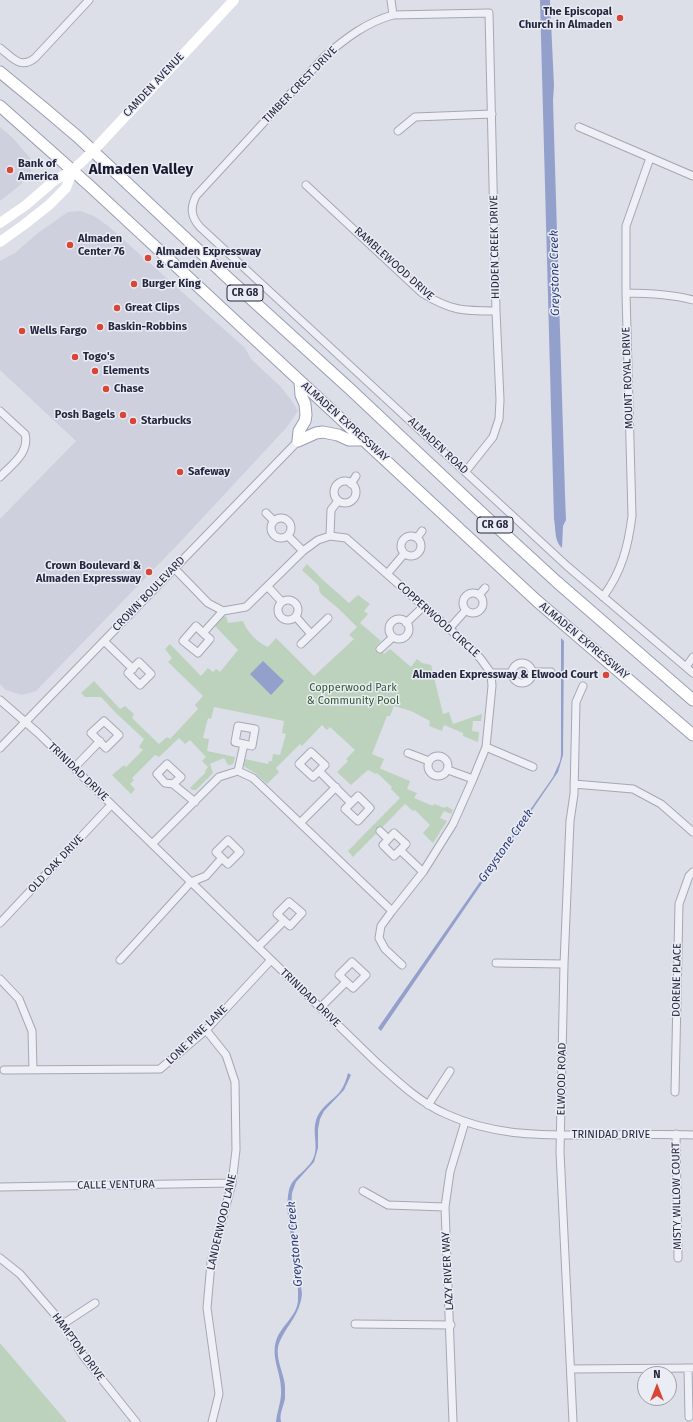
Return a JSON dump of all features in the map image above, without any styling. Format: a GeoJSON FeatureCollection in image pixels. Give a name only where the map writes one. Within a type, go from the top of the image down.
{"type":"FeatureCollection","features":[{"type":"Feature","properties":{"kind":"main road","name":"CAMDEN AVENUE"},"geometry":{"type":"LineString","coordinates":[[0,223],[26,205],[55,180],[73,170],[93,151],[234,0]]}},
{"type":"Feature","properties":{"kind":"main road","name":"CR G8"},"geometry":{"type":"LineString","coordinates":[[0,72],[93,151],[501,531],[557,582],[693,700]]}},
{"type":"Feature","properties":{"kind":"main road","name":"ALMADEN EXPRESSWAY"},"geometry":{"type":"LineString","coordinates":[[0,106],[73,170],[537,601],[693,735]]}},
{"type":"Feature","properties":{"kind":"main road","name":"CAMDEN AVENUE"},"geometry":{"type":"LineString","coordinates":[[0,242],[49,205],[66,188],[73,170]]}},
{"type":"Feature","properties":{"kind":"main road"},"geometry":{"type":"LineString","coordinates":[[300,382],[301,395],[305,404],[306,415],[305,421],[299,431],[298,440],[323,432],[338,434],[349,440],[364,440]]}},
{"type":"Feature","properties":{"kind":"street"},"geometry":{"type":"LineString","coordinates":[[0,48],[15,60],[23,63],[28,62],[35,58],[89,0]]}},
{"type":"Feature","properties":{"kind":"street"},"geometry":{"type":"LineString","coordinates":[[391,0],[393,15]]}},
{"type":"Feature","properties":{"kind":"street","name":"TIMBER CREST DRIVE"},"geometry":{"type":"LineString","coordinates":[[191,210],[192,203],[196,196],[325,56],[362,28],[379,19],[393,15],[489,13]]}},
{"type":"Feature","properties":{"kind":"street","name":"HIDDEN CREEK DRIVE"},"geometry":{"type":"LineString","coordinates":[[466,471],[493,437],[499,419],[500,400],[496,311],[489,13]]}},
{"type":"Feature","properties":{"kind":"street"},"geometry":{"type":"LineString","coordinates":[[398,131],[415,117],[492,114]]}},
{"type":"Feature","properties":{"kind":"street"},"geometry":{"type":"LineString","coordinates":[[579,127],[693,176]]}},
{"type":"Feature","properties":{"kind":"street","name":"MOUNT ROYAL DRIVE"},"geometry":{"type":"LineString","coordinates":[[603,597],[620,571],[629,542],[632,516],[626,294],[626,226],[650,158]]}},
{"type":"Feature","properties":{"kind":"street","name":"RAMBLEWOOD DRIVE"},"geometry":{"type":"LineString","coordinates":[[306,185],[422,293],[436,302],[456,310],[496,311]]}},
{"type":"Feature","properties":{"kind":"street","name":"ALMADEN ROAD"},"geometry":{"type":"LineString","coordinates":[[191,210],[192,216],[200,228],[466,471],[567,566],[693,673]]}},
{"type":"Feature","properties":{"kind":"street"},"geometry":{"type":"LineString","coordinates":[[626,294],[655,293],[680,296],[693,300]]}},
{"type":"Feature","properties":{"kind":"street"},"geometry":{"type":"LineString","coordinates":[[0,410],[25,434],[26,439],[24,452],[0,477]]}},
{"type":"Feature","properties":{"kind":"street","name":"CROWN BOULEVARD"},"geometry":{"type":"LineString","coordinates":[[0,748],[298,440]]}},
{"type":"Feature","properties":{"kind":"street"},"geometry":{"type":"LineString","coordinates":[[351,484],[356,476]]}},
{"type":"Feature","properties":{"kind":"street"},"geometry":{"type":"LineString","coordinates":[[344,482],[351,484],[355,490],[354,497],[349,502],[345,503],[338,501],[334,496],[334,489],[336,486],[344,482]]}},
{"type":"Feature","properties":{"kind":"street"},"geometry":{"type":"LineString","coordinates":[[203,633],[223,611],[246,607],[303,551],[318,540],[330,536],[331,510],[338,501]]}},
{"type":"Feature","properties":{"kind":"street"},"geometry":{"type":"LineString","coordinates":[[266,513],[274,521]]}},
{"type":"Feature","properties":{"kind":"street"},"geometry":{"type":"LineString","coordinates":[[280,518],[287,520],[290,523],[291,530],[288,536],[282,539],[273,536],[270,530],[271,523],[274,521],[280,518]]}},
{"type":"Feature","properties":{"kind":"street"},"geometry":{"type":"LineString","coordinates":[[417,538],[422,531]]}},
{"type":"Feature","properties":{"kind":"street"},"geometry":{"type":"LineString","coordinates":[[288,536],[303,551]]}},
{"type":"Feature","properties":{"kind":"street","name":"COPPERWOOD CIRCLE"},"geometry":{"type":"LineString","coordinates":[[330,536],[346,538],[449,629],[480,658],[491,673]]}},
{"type":"Feature","properties":{"kind":"street"},"geometry":{"type":"LineString","coordinates":[[410,536],[417,538],[421,543],[421,550],[417,555],[410,556],[404,554],[401,545],[404,539],[410,536]]}},
{"type":"Feature","properties":{"kind":"street"},"geometry":{"type":"LineString","coordinates":[[387,574],[404,554]]}},
{"type":"Feature","properties":{"kind":"street"},"geometry":{"type":"LineString","coordinates":[[174,568],[208,603],[223,611]]}},
{"type":"Feature","properties":{"kind":"street"},"geometry":{"type":"LineString","coordinates":[[268,587],[282,602]]}},
{"type":"Feature","properties":{"kind":"street"},"geometry":{"type":"LineString","coordinates":[[479,595],[485,588]]}},
{"type":"Feature","properties":{"kind":"street"},"geometry":{"type":"LineString","coordinates":[[472,593],[479,595],[482,600],[480,609],[472,612],[464,608],[463,601],[466,595],[472,593]]}},
{"type":"Feature","properties":{"kind":"street"},"geometry":{"type":"LineString","coordinates":[[289,600],[295,602],[299,611],[296,617],[290,620],[280,617],[278,610],[280,604],[289,600]]}},
{"type":"Feature","properties":{"kind":"street"},"geometry":{"type":"LineString","coordinates":[[406,622],[424,606]]}},
{"type":"Feature","properties":{"kind":"street"},"geometry":{"type":"LineString","coordinates":[[449,629],[466,610]]}},
{"type":"Feature","properties":{"kind":"street"},"geometry":{"type":"LineString","coordinates":[[296,617],[311,634]]}},
{"type":"Feature","properties":{"kind":"street"},"geometry":{"type":"LineString","coordinates":[[301,644],[328,618]]}},
{"type":"Feature","properties":{"kind":"street"},"geometry":{"type":"LineString","coordinates":[[398,620],[406,622],[409,629],[407,635],[399,639],[393,636],[390,632],[392,623],[398,620]]}},
{"type":"Feature","properties":{"kind":"street"},"geometry":{"type":"LineString","coordinates":[[380,649],[393,636]]}},
{"type":"Feature","properties":{"kind":"street"},"geometry":{"type":"LineString","coordinates":[[104,641],[133,669]]}},
{"type":"Feature","properties":{"kind":"street"},"geometry":{"type":"LineString","coordinates":[[686,667],[693,656]]}},
{"type":"Feature","properties":{"kind":"street"},"geometry":{"type":"LineString","coordinates":[[524,663],[529,666],[532,672],[531,678],[523,683],[514,679],[512,673],[517,664],[524,663]]}},
{"type":"Feature","properties":{"kind":"street"},"geometry":{"type":"LineString","coordinates":[[532,672],[551,672]]}},
{"type":"Feature","properties":{"kind":"street"},"geometry":{"type":"LineString","coordinates":[[402,965],[385,949],[378,938],[381,926],[424,872],[454,824],[486,747],[492,686],[491,673],[512,673]]}},
{"type":"Feature","properties":{"kind":"street","name":"ELWOOD ROAD"},"geometry":{"type":"LineString","coordinates":[[573,1422],[560,1152],[564,964],[570,821],[574,784],[576,702],[583,686]]}},
{"type":"Feature","properties":{"kind":"street","name":"TRINIDAD DRIVE"},"geometry":{"type":"LineString","coordinates":[[0,700],[38,733],[399,1083],[428,1105],[465,1122],[493,1130],[525,1134],[693,1135]]}},
{"type":"Feature","properties":{"kind":"street"},"geometry":{"type":"LineString","coordinates":[[74,768],[100,741]]}},
{"type":"Feature","properties":{"kind":"street"},"geometry":{"type":"LineString","coordinates":[[238,771],[244,744]]}},
{"type":"Feature","properties":{"kind":"street"},"geometry":{"type":"LineString","coordinates":[[486,747],[533,767]]}},
{"type":"Feature","properties":{"kind":"street"},"geometry":{"type":"LineString","coordinates":[[408,753],[429,761]]}},
{"type":"Feature","properties":{"kind":"street"},"geometry":{"type":"LineString","coordinates":[[441,756],[447,760],[449,767],[448,770],[440,776],[434,776],[429,771],[429,761],[434,757],[441,756]]}},
{"type":"Feature","properties":{"kind":"street"},"geometry":{"type":"LineString","coordinates":[[448,770],[473,779]]}},
{"type":"Feature","properties":{"kind":"street"},"geometry":{"type":"LineString","coordinates":[[152,844],[219,777],[238,771],[253,778],[392,911]]}},
{"type":"Feature","properties":{"kind":"street"},"geometry":{"type":"LineString","coordinates":[[318,771],[351,803]]}},
{"type":"Feature","properties":{"kind":"street"},"geometry":{"type":"LineString","coordinates":[[173,784],[195,802]]}},
{"type":"Feature","properties":{"kind":"street"},"geometry":{"type":"LineString","coordinates":[[574,784],[633,789],[661,804],[693,832]]}},
{"type":"Feature","properties":{"kind":"street"},"geometry":{"type":"LineString","coordinates":[[300,823],[336,788]]}},
{"type":"Feature","properties":{"kind":"street","name":"OLD OAK DRIVE"},"geometry":{"type":"LineString","coordinates":[[0,923],[111,805]]}},
{"type":"Feature","properties":{"kind":"street"},"geometry":{"type":"LineString","coordinates":[[380,831],[388,839]]}},
{"type":"Feature","properties":{"kind":"street"},"geometry":{"type":"LineString","coordinates":[[394,833],[406,844],[400,850],[394,856],[383,845],[394,833]]}},
{"type":"Feature","properties":{"kind":"street"},"geometry":{"type":"LineString","coordinates":[[400,850],[424,872]]}},
{"type":"Feature","properties":{"kind":"street"},"geometry":{"type":"LineString","coordinates":[[120,960],[191,882],[206,876],[222,858]]}},
{"type":"Feature","properties":{"kind":"street","name":"DORENE PLACE"},"geometry":{"type":"LineString","coordinates":[[675,1092],[679,904],[689,876],[693,872]]}},
{"type":"Feature","properties":{"kind":"street"},"geometry":{"type":"LineString","coordinates":[[258,947],[284,920]]}},
{"type":"Feature","properties":{"kind":"street","name":"LONE PINE LANE"},"geometry":{"type":"LineString","coordinates":[[4,1070],[160,1069],[206,1030],[271,960]]}},
{"type":"Feature","properties":{"kind":"street"},"geometry":{"type":"LineString","coordinates":[[496,963],[564,964]]}},
{"type":"Feature","properties":{"kind":"street"},"geometry":{"type":"LineString","coordinates":[[0,980],[19,999],[32,1031],[33,1070]]}},
{"type":"Feature","properties":{"kind":"street"},"geometry":{"type":"LineString","coordinates":[[320,1008],[346,982]]}},
{"type":"Feature","properties":{"kind":"street","name":"LANDERWOOD LANE"},"geometry":{"type":"LineString","coordinates":[[206,1030],[226,1055],[235,1082],[236,1150],[232,1183],[211,1263],[207,1308],[219,1394],[212,1422]]}},
{"type":"Feature","properties":{"kind":"street"},"geometry":{"type":"LineString","coordinates":[[428,1105],[450,1071]]}},
{"type":"Feature","properties":{"kind":"street","name":"LAZY RIVER WAY"},"geometry":{"type":"LineString","coordinates":[[453,1422],[451,1325],[445,1207],[450,1172],[465,1122]]}},
{"type":"Feature","properties":{"kind":"street","name":"MISTY WILLOW COURT"},"geometry":{"type":"LineString","coordinates":[[676,1134],[678,1258]]}},
{"type":"Feature","properties":{"kind":"street","name":"CALLE VENTURA"},"geometry":{"type":"LineString","coordinates":[[0,1187],[232,1183]]}},
{"type":"Feature","properties":{"kind":"street"},"geometry":{"type":"LineString","coordinates":[[363,1191],[388,1204],[445,1207]]}},
{"type":"Feature","properties":{"kind":"street","name":"HAMPTON DRIVE"},"geometry":{"type":"LineString","coordinates":[[0,1258],[20,1274],[63,1324],[84,1357],[136,1422]]}},
{"type":"Feature","properties":{"kind":"street"},"geometry":{"type":"LineString","coordinates":[[63,1324],[95,1303]]}},
{"type":"Feature","properties":{"kind":"street"},"geometry":{"type":"LineString","coordinates":[[355,1324],[451,1325]]}},
{"type":"Feature","properties":{"kind":"street"},"geometry":{"type":"LineString","coordinates":[[571,1369],[691,1368],[689,1417]]}},
{"type":"Feature","properties":{"kind":"shaded area"},"geometry":{"type":"Polygon","coordinates":[[[0,127],[13,138],[30,158],[31,173],[19,186],[0,201],[0,127]]]}},
{"type":"Feature","properties":{"kind":"shaded area"},"geometry":{"type":"Polygon","coordinates":[[[80,211],[94,216],[108,226],[245,348],[251,359],[280,386],[298,411],[287,427],[182,540],[36,691],[22,695],[6,690],[0,684],[0,519],[76,441],[0,370],[0,261],[15,253],[38,233],[68,212],[80,211]]]}},
{"type":"Feature","properties":{"kind":"green space","name":"Copperwood Park & Community Pool"},"geometry":{"type":"Polygon","coordinates":[[[307,564],[349,603],[358,595],[370,604],[364,611],[368,614],[360,623],[381,641],[376,646],[384,654],[390,649],[411,667],[417,659],[422,663],[431,665],[443,714],[449,712],[453,724],[482,714],[481,721],[473,721],[472,731],[479,732],[478,742],[463,736],[463,733],[444,725],[442,731],[429,726],[430,721],[411,711],[394,706],[390,716],[387,716],[372,754],[384,759],[380,768],[381,769],[410,781],[407,789],[417,793],[414,798],[433,806],[434,804],[445,808],[446,806],[453,810],[451,814],[444,811],[440,818],[447,821],[433,843],[423,833],[430,825],[415,810],[413,811],[405,804],[353,857],[348,851],[400,798],[391,789],[392,787],[377,773],[376,774],[368,770],[351,785],[337,772],[348,761],[346,759],[355,750],[330,727],[327,730],[322,725],[302,746],[300,744],[276,768],[279,772],[267,784],[255,773],[245,767],[245,759],[268,764],[269,761],[272,761],[273,754],[280,755],[286,734],[282,733],[284,721],[214,707],[211,719],[208,718],[203,738],[209,739],[207,751],[235,757],[233,764],[230,765],[228,765],[224,758],[210,764],[213,773],[196,790],[192,790],[190,788],[206,772],[205,771],[208,767],[202,761],[206,757],[190,740],[185,744],[179,738],[159,757],[155,755],[132,778],[134,780],[130,784],[135,789],[131,794],[112,775],[124,765],[126,767],[143,750],[139,747],[144,739],[101,697],[85,697],[81,693],[94,681],[120,709],[125,706],[134,714],[132,718],[159,744],[167,737],[170,739],[198,709],[195,705],[203,696],[168,662],[172,658],[165,649],[170,644],[201,676],[208,668],[213,672],[216,669],[220,672],[238,650],[215,626],[222,617],[226,616],[228,623],[243,621],[253,636],[260,643],[268,647],[276,638],[314,676],[354,639],[349,635],[357,627],[321,594],[319,586],[302,570],[307,564]]]}},
{"type":"Feature","properties":{"kind":"green space"},"geometry":{"type":"Polygon","coordinates":[[[0,1343],[67,1422],[0,1422],[0,1343]]]}},
{"type":"Feature","properties":{"kind":"water","name":"Greystone Creek"},"geometry":{"type":"Polygon","coordinates":[[[540,0],[550,0],[554,86],[553,100],[566,520],[563,526],[562,548],[556,538],[554,519],[540,0]]]}},
{"type":"Feature","properties":{"kind":"water","name":"Greystone Creek"},"geometry":{"type":"Polygon","coordinates":[[[561,638],[564,641],[563,755],[558,772],[381,1031],[378,1028],[553,777],[561,755],[561,638]]]}},
{"type":"Feature","properties":{"kind":"water"},"geometry":{"type":"Polygon","coordinates":[[[263,661],[284,681],[271,695],[250,674],[263,661]]]}},
{"type":"Feature","properties":{"kind":"water","name":"Greystone Creek"},"geometry":{"type":"Polygon","coordinates":[[[348,1073],[351,1075],[344,1090],[324,1111],[320,1119],[318,1129],[318,1148],[314,1162],[296,1182],[292,1193],[291,1209],[302,1294],[299,1307],[278,1346],[278,1358],[285,1386],[285,1398],[281,1413],[281,1422],[276,1422],[280,1401],[281,1383],[275,1359],[276,1341],[281,1330],[295,1311],[298,1299],[297,1273],[288,1215],[289,1190],[293,1181],[313,1159],[315,1154],[316,1120],[322,1109],[341,1090],[348,1073]]]}},
{"type":"Feature","properties":{"kind":"place","name":"The Episcopal Church in Almaden"},"geometry":{"type":"Point","coordinates":[620,18]}},
{"type":"Feature","properties":{"kind":"place","name":"Bank of America"},"geometry":{"type":"Point","coordinates":[10,170]}},
{"type":"Feature","properties":{"kind":"place","name":"Almaden Center 76"},"geometry":{"type":"Point","coordinates":[70,245]}},
{"type":"Feature","properties":{"kind":"place","name":"Almaden Expressway & Camden Avenue"},"geometry":{"type":"Point","coordinates":[148,258]}},
{"type":"Feature","properties":{"kind":"place","name":"Burger King"},"geometry":{"type":"Point","coordinates":[134,284]}},
{"type":"Feature","properties":{"kind":"place","name":"Great Clips"},"geometry":{"type":"Point","coordinates":[117,308]}},
{"type":"Feature","properties":{"kind":"place","name":"Baskin-Robbins"},"geometry":{"type":"Point","coordinates":[100,327]}},
{"type":"Feature","properties":{"kind":"place","name":"Wells Fargo"},"geometry":{"type":"Point","coordinates":[22,331]}},
{"type":"Feature","properties":{"kind":"place","name":"Togo's"},"geometry":{"type":"Point","coordinates":[75,357]}},
{"type":"Feature","properties":{"kind":"place","name":"Elements"},"geometry":{"type":"Point","coordinates":[95,371]}},
{"type":"Feature","properties":{"kind":"place","name":"Chase"},"geometry":{"type":"Point","coordinates":[106,389]}},
{"type":"Feature","properties":{"kind":"place","name":"Posh Bagels"},"geometry":{"type":"Point","coordinates":[123,415]}},
{"type":"Feature","properties":{"kind":"place","name":"Starbucks"},"geometry":{"type":"Point","coordinates":[133,421]}},
{"type":"Feature","properties":{"kind":"place","name":"Safeway"},"geometry":{"type":"Point","coordinates":[180,472]}},
{"type":"Feature","properties":{"kind":"place","name":"Crown Boulevard & Almaden Expressway"},"geometry":{"type":"Point","coordinates":[149,572]}},
{"type":"Feature","properties":{"kind":"place","name":"Almaden Expressway & Elwood Court"},"geometry":{"type":"Point","coordinates":[606,675]}},
{"type":"Feature","properties":{"kind":"district","name":"Almaden Valley"},"geometry":{"type":"Point","coordinates":[141,170]}}]}
